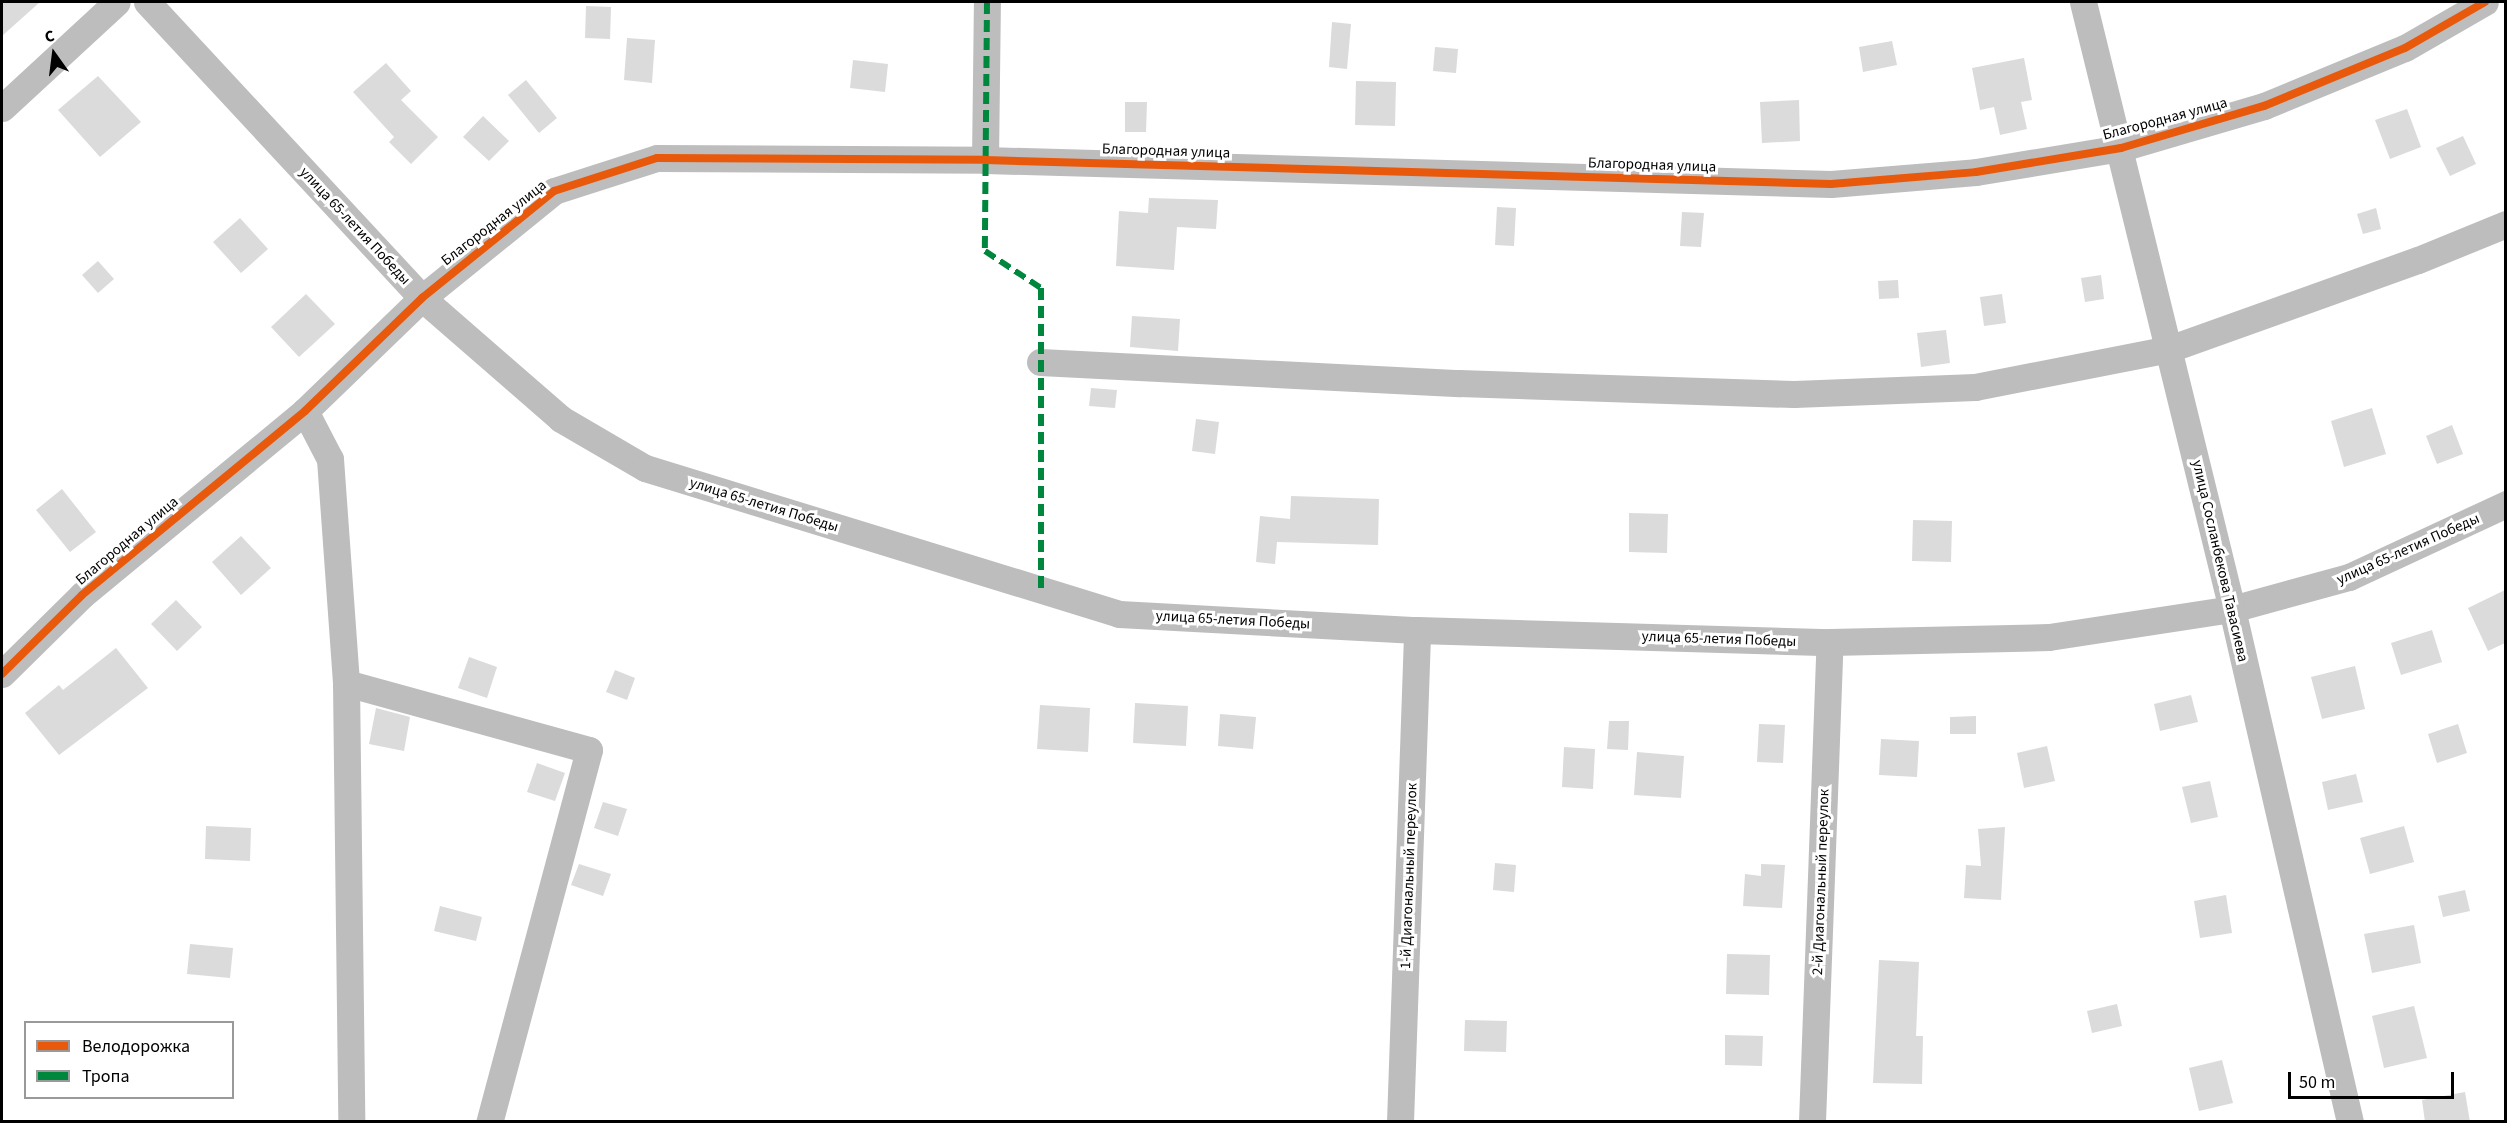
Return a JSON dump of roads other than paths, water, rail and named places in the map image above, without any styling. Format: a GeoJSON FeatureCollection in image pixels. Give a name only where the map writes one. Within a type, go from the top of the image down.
{"type":"FeatureCollection","features":[{"type":"Feature","properties":{"kind":"street"},"geometry":{"type":"LineString","coordinates":[[2,108],[117,2]]}},
{"type":"Feature","properties":{"kind":"street","name":"улица 65-летия Победы"},"geometry":{"type":"LineString","coordinates":[[147,2],[422,298],[561,419],[645,468],[1119,614],[1417,630],[1830,642],[2049,637],[2232,609],[2349,577],[2505,504]]}},
{"type":"Feature","properties":{"kind":"street"},"geometry":{"type":"LineString","coordinates":[[985,160],[987,2]]}},
{"type":"Feature","properties":{"kind":"street","name":"улица Сосланбекова Тавасиева"},"geometry":{"type":"LineString","coordinates":[[2083,2],[2121,148],[2232,609],[2350,1122]]}},
{"type":"Feature","properties":{"kind":"street","name":"Благородная улица"},"geometry":{"type":"LineString","coordinates":[[2,674],[82,595],[304,411],[422,298],[554,190],[657,158],[985,160],[1831,184],[1976,172],[2121,148],[2264,106],[2405,48],[2485,2]]}},
{"type":"Feature","properties":{"kind":"street"},"geometry":{"type":"LineString","coordinates":[[1040,362],[1459,383],[1794,394],[1975,387],[2169,349],[2418,260],[2505,224]]}},
{"type":"Feature","properties":{"kind":"street"},"geometry":{"type":"LineString","coordinates":[[304,411],[330,459],[346,683],[351,1122]]}},
{"type":"Feature","properties":{"kind":"street","name":"1-й Диагональный переулок"},"geometry":{"type":"LineString","coordinates":[[1400,1122],[1417,630]]}},
{"type":"Feature","properties":{"kind":"street","name":"2-й Диагональный переулок"},"geometry":{"type":"LineString","coordinates":[[1812,1122],[1830,642]]}},
{"type":"Feature","properties":{"kind":"street"},"geometry":{"type":"LineString","coordinates":[[346,683],[590,750],[489,1122]]}}]}
